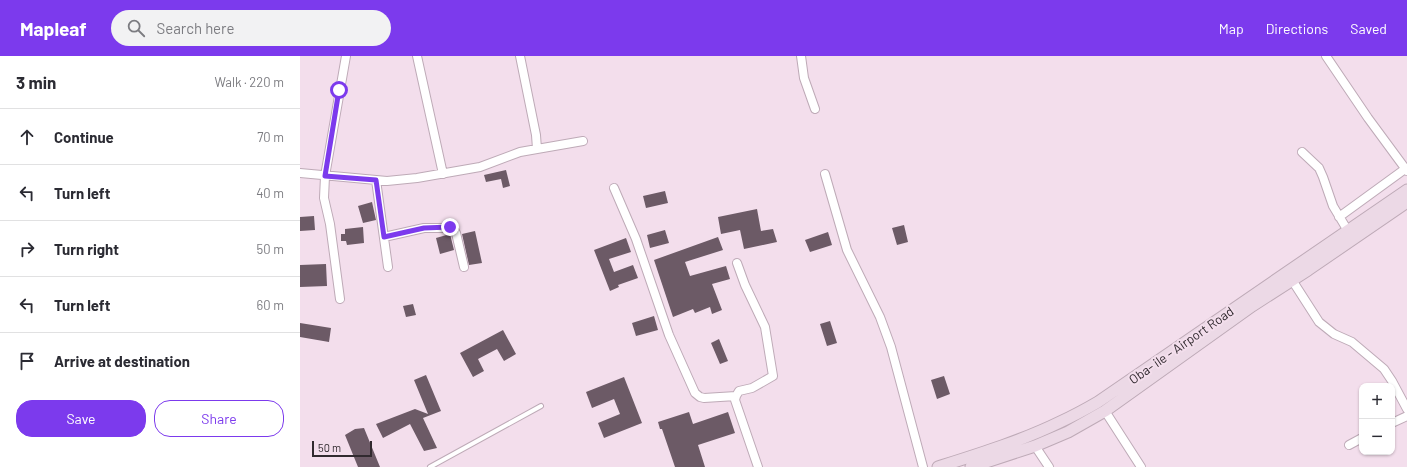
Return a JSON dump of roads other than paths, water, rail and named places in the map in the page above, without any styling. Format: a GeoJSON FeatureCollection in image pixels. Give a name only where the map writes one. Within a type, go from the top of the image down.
{"type":"FeatureCollection","features":[{"type":"Feature","properties":{"kind":"main road","name":"Oba- ile - Airport Road"},"geometry":{"type":"LineString","coordinates":[[971,467],[1035,446],[1068,432],[1105,411],[1252,306],[1292,280],[1305,266],[1348,231],[1405,197]]}},
{"type":"Feature","properties":{"kind":"main road","name":"Oba- ile - Airport Road"},"geometry":{"type":"LineString","coordinates":[[938,467],[994,449],[1028,436],[1060,422],[1098,402],[1305,266],[1405,197]]}},
{"type":"Feature","properties":{"kind":"street"},"geometry":{"type":"LineString","coordinates":[[340,299],[330,224],[324,198],[325,176],[346,56]]}},
{"type":"Feature","properties":{"kind":"street"},"geometry":{"type":"LineString","coordinates":[[417,56],[443,174]]}},
{"type":"Feature","properties":{"kind":"street"},"geometry":{"type":"LineString","coordinates":[[520,56],[535,130],[537,149]]}},
{"type":"Feature","properties":{"kind":"street"},"geometry":{"type":"LineString","coordinates":[[801,56],[804,78],[815,109]]}},
{"type":"Feature","properties":{"kind":"street"},"geometry":{"type":"LineString","coordinates":[[1326,56],[1368,118],[1406,170],[1340,217]]}},
{"type":"Feature","properties":{"kind":"street"},"geometry":{"type":"LineString","coordinates":[[300,173],[387,181],[443,174],[480,167],[520,152],[583,141]]}},
{"type":"Feature","properties":{"kind":"street"},"geometry":{"type":"LineString","coordinates":[[1302,152],[1319,168],[1333,206],[1348,231]]}},
{"type":"Feature","properties":{"kind":"street"},"geometry":{"type":"LineString","coordinates":[[825,174],[847,250],[880,318],[891,347],[923,467]]}},
{"type":"Feature","properties":{"kind":"street"},"geometry":{"type":"LineString","coordinates":[[376,180],[388,267]]}},
{"type":"Feature","properties":{"kind":"street"},"geometry":{"type":"LineString","coordinates":[[614,188],[636,239],[669,336],[695,393],[704,398],[736,396]]}},
{"type":"Feature","properties":{"kind":"street"},"geometry":{"type":"LineString","coordinates":[[384,237],[424,228],[453,228],[456,233],[464,266]]}},
{"type":"Feature","properties":{"kind":"street"},"geometry":{"type":"LineString","coordinates":[[737,263],[745,285],[765,327],[773,376],[752,388],[739,392],[735,400],[758,467]]}},
{"type":"Feature","properties":{"kind":"street"},"geometry":{"type":"LineString","coordinates":[[1292,280],[1319,322],[1334,334],[1352,342],[1384,369],[1407,409]]}},
{"type":"Feature","properties":{"kind":"street"},"geometry":{"type":"LineString","coordinates":[[1105,411],[1141,467]]}},
{"type":"Feature","properties":{"kind":"street"},"geometry":{"type":"LineString","coordinates":[[1395,422],[1407,416]]}},
{"type":"Feature","properties":{"kind":"street"},"geometry":{"type":"LineString","coordinates":[[1349,445],[1359,440]]}},
{"type":"Feature","properties":{"kind":"street"},"geometry":{"type":"LineString","coordinates":[[1035,446],[1049,467]]}},
{"type":"Feature","properties":{"kind":"lane"},"geometry":{"type":"LineString","coordinates":[[430,467],[541,406]]}}]}
